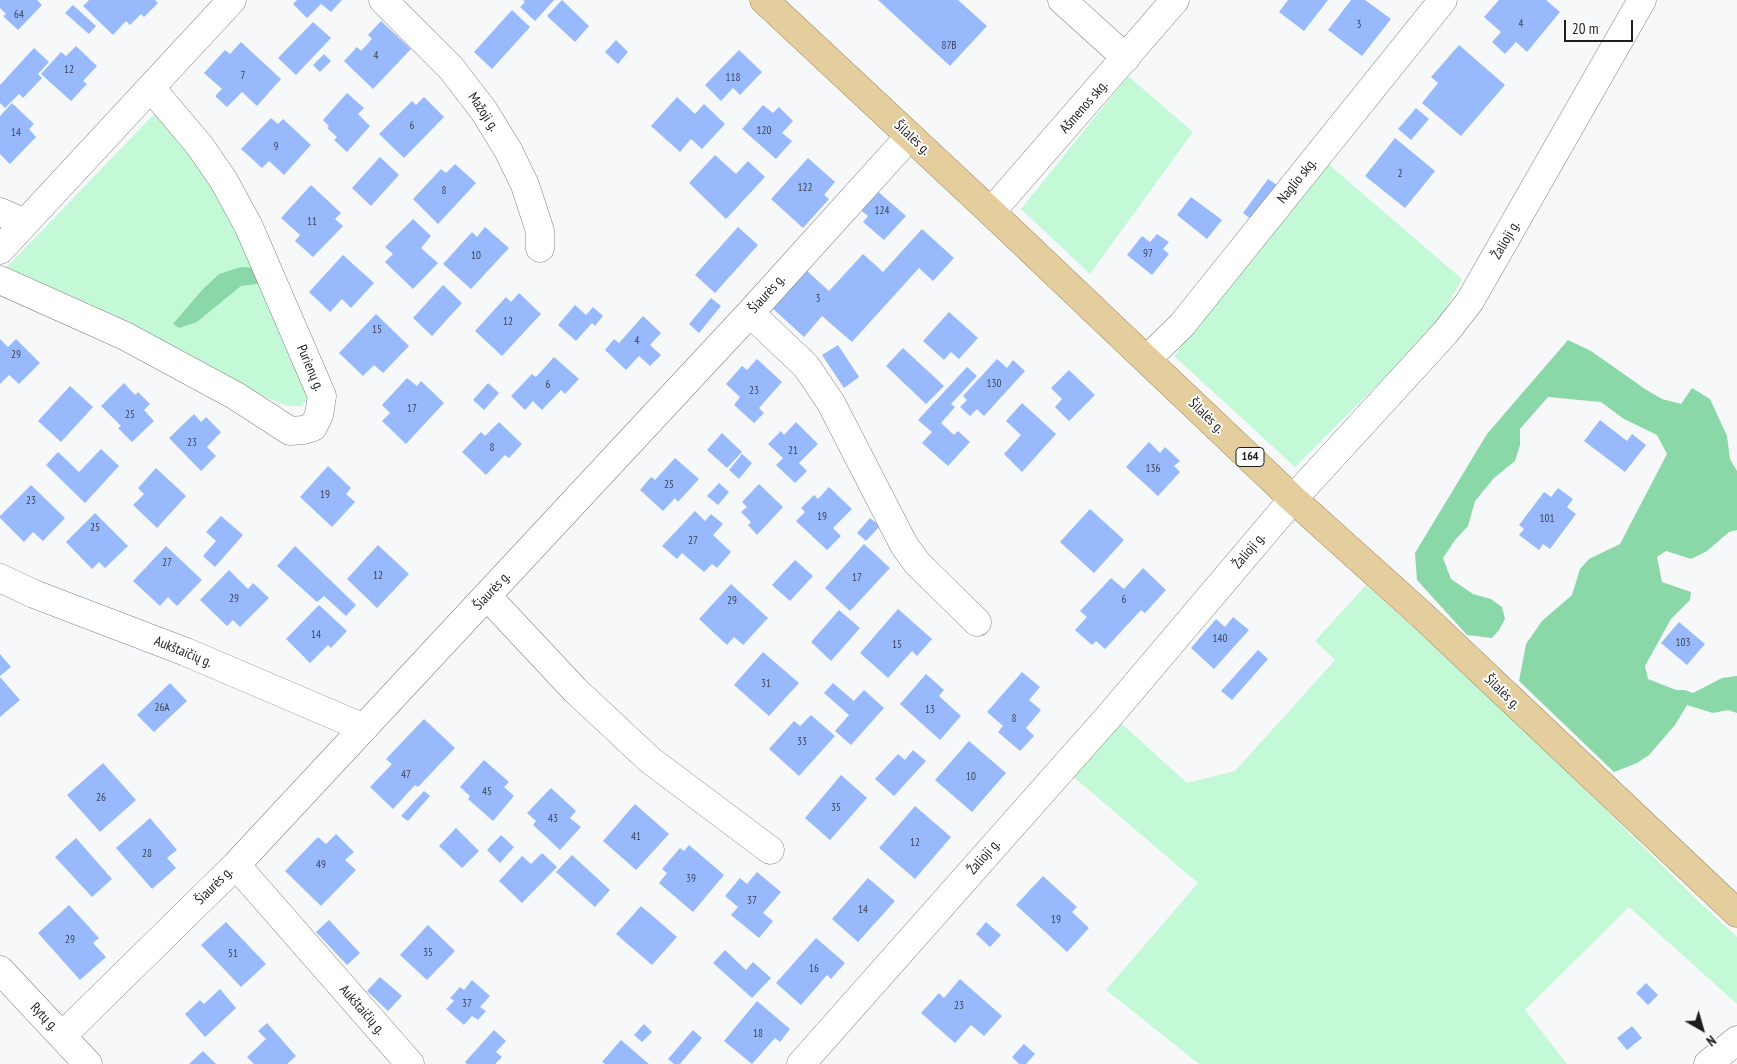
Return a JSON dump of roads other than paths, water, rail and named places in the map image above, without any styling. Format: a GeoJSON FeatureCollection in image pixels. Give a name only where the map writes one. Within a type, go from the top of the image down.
{"type":"FeatureCollection","features":[{"type":"Feature","properties":{"kind":"main road","name":"Šilalės g."},"geometry":{"type":"LineString","coordinates":[[764,0],[992,212],[1293,498],[1423,616],[1737,914]]}},
{"type":"Feature","properties":{"kind":"street"},"geometry":{"type":"LineString","coordinates":[[0,250],[232,0]]}},
{"type":"Feature","properties":{"kind":"street","name":"Mažoji g."},"geometry":{"type":"LineString","coordinates":[[383,0],[451,68],[484,111],[508,150],[524,186],[540,231],[540,248]]}},
{"type":"Feature","properties":{"kind":"street"},"geometry":{"type":"LineString","coordinates":[[1062,0],[1126,58]]}},
{"type":"Feature","properties":{"kind":"street","name":"Ašmenos skg."},"geometry":{"type":"LineString","coordinates":[[992,212],[1175,0]]}},
{"type":"Feature","properties":{"kind":"street","name":"Naglio skg."},"geometry":{"type":"LineString","coordinates":[[1147,359],[1181,326],[1443,0]]}},
{"type":"Feature","properties":{"kind":"street","name":"Žalioji g."},"geometry":{"type":"LineString","coordinates":[[801,1064],[1111,714],[1293,498],[1445,333],[1470,301],[1642,0]]}},
{"type":"Feature","properties":{"kind":"street","name":"Purienų g."},"geometry":{"type":"LineString","coordinates":[[0,280],[125,336],[236,396],[290,430],[303,430],[313,426],[320,415],[322,396],[249,227],[224,181],[200,146],[151,88]]}},
{"type":"Feature","properties":{"kind":"street","name":"Šiaurės g."},"geometry":{"type":"LineString","coordinates":[[62,1036],[236,866],[750,313],[910,136]]}},
{"type":"Feature","properties":{"kind":"street"},"geometry":{"type":"LineString","coordinates":[[0,212],[25,223]]}},
{"type":"Feature","properties":{"kind":"street"},"geometry":{"type":"LineString","coordinates":[[750,313],[806,366],[831,403],[904,545],[917,563],[976,622]]}},
{"type":"Feature","properties":{"kind":"street","name":"Aukštaičių g."},"geometry":{"type":"LineString","coordinates":[[0,578],[34,594],[186,652],[364,728]]}},
{"type":"Feature","properties":{"kind":"street"},"geometry":{"type":"LineString","coordinates":[[487,596],[575,690],[650,760],[770,850]]}},
{"type":"Feature","properties":{"kind":"street","name":"Aukštaičių g."},"geometry":{"type":"LineString","coordinates":[[236,866],[410,1064]]}},
{"type":"Feature","properties":{"kind":"street","name":"Rytų g."},"geometry":{"type":"LineString","coordinates":[[0,970],[88,1064]]}},
{"type":"Feature","properties":{"kind":"street"},"geometry":{"type":"LineString","coordinates":[[1708,1064],[1737,1040]]}}]}
